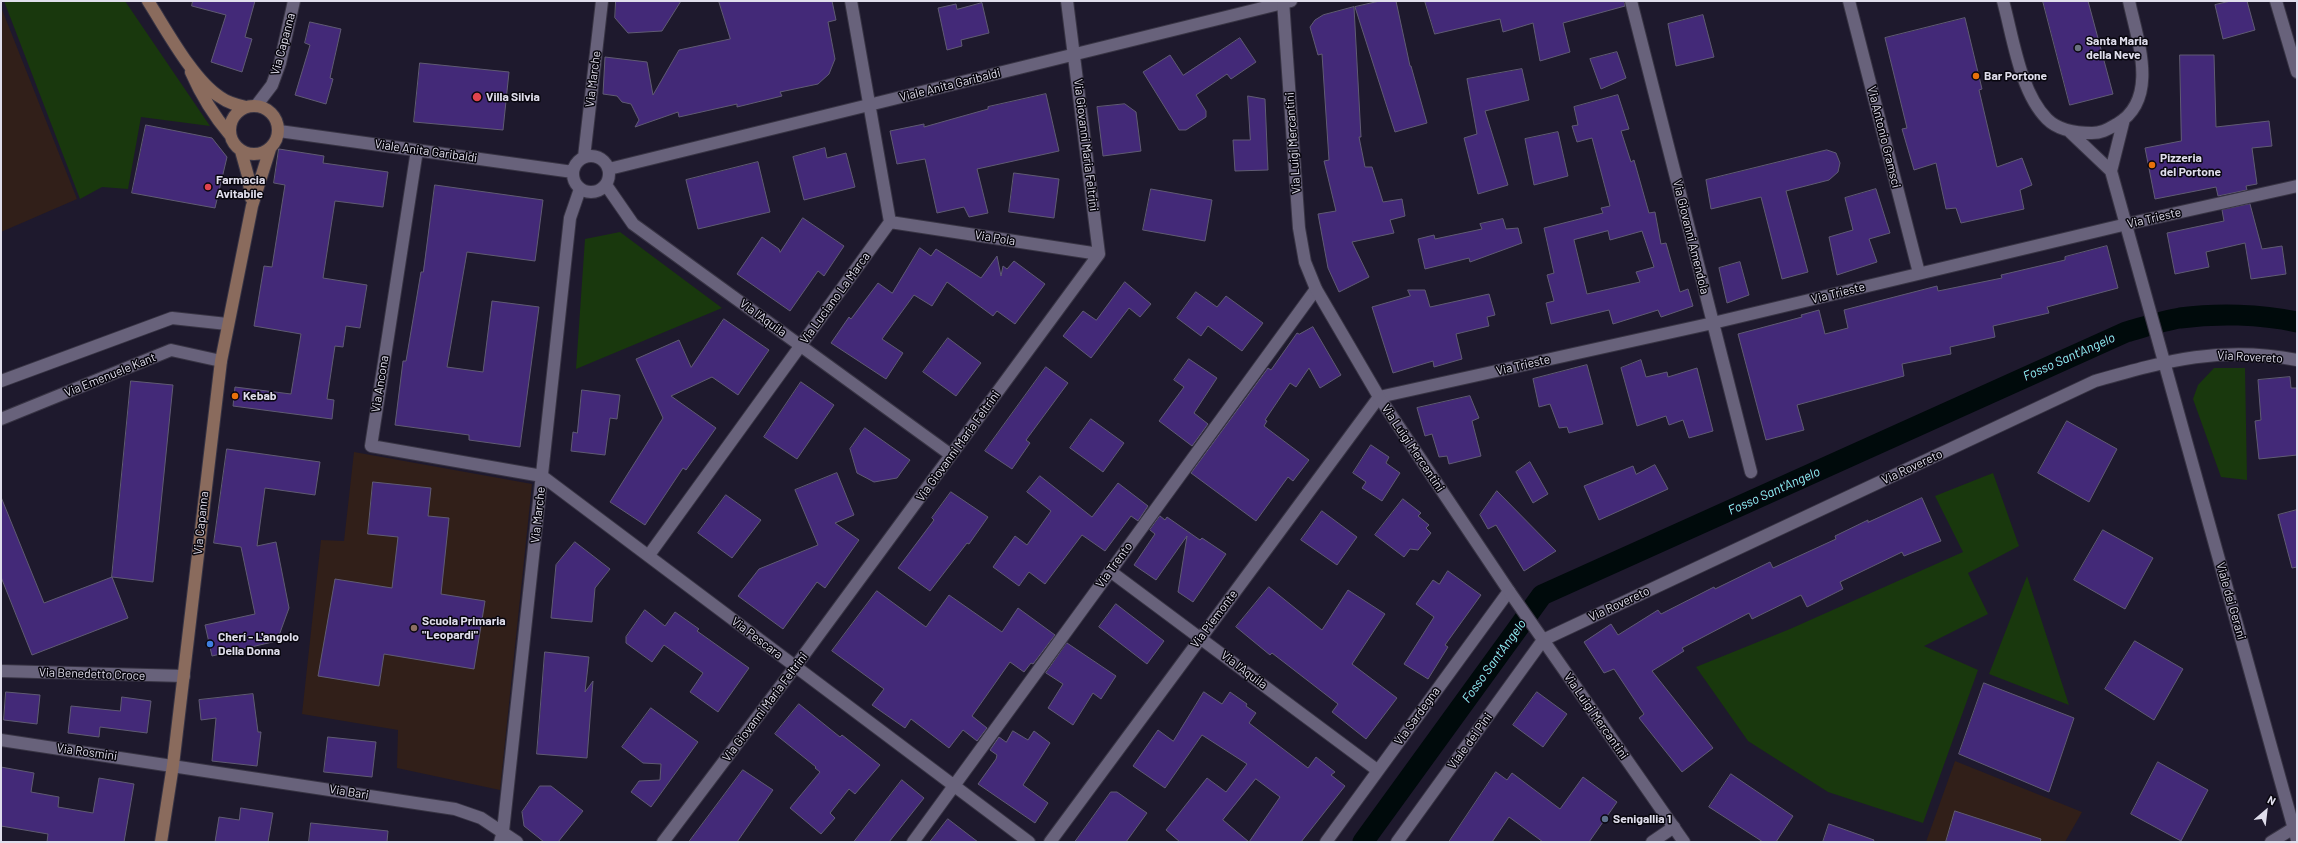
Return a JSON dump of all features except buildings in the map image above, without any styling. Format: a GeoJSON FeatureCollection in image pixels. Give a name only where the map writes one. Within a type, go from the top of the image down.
{"type":"FeatureCollection","features":[{"type":"Feature","properties":{"kind":"main road"},"geometry":{"type":"LineString","coordinates":[[148,1],[183,55],[207,86],[219,97],[230,103],[270,111],[278,124],[279,131]]}},
{"type":"Feature","properties":{"kind":"main road"},"geometry":{"type":"LineString","coordinates":[[183,55],[199,91],[220,123],[230,135]]}},
{"type":"Feature","properties":{"kind":"main road","name":"Via Capanna"},"geometry":{"type":"LineString","coordinates":[[251,107],[235,115],[230,128],[230,135],[236,147],[241,151],[248,176],[252,206]]}},
{"type":"Feature","properties":{"kind":"main road","name":"Via Capanna"},"geometry":{"type":"LineString","coordinates":[[161,842],[173,765],[221,361],[227,324],[252,206],[270,149],[274,144],[279,131]]}},
{"type":"Feature","properties":{"kind":"main road"},"geometry":{"type":"LineString","coordinates":[[241,151],[256,155],[270,149]]}},
{"type":"Feature","properties":{"kind":"street","name":"Via Capanna"},"geometry":{"type":"LineString","coordinates":[[251,107],[272,85],[280,63],[294,1]]}},
{"type":"Feature","properties":{"kind":"street","name":"Via Marche"},"geometry":{"type":"LineString","coordinates":[[584,157],[602,1]]}},
{"type":"Feature","properties":{"kind":"street"},"geometry":{"type":"LineString","coordinates":[[851,1],[890,222]]}},
{"type":"Feature","properties":{"kind":"street","name":"Via Giovanni Maria Feltrini"},"geometry":{"type":"LineString","coordinates":[[663,842],[795,667],[1099,254],[1067,1]]}},
{"type":"Feature","properties":{"kind":"street","name":"Via Giovanni Amendola"},"geometry":{"type":"LineString","coordinates":[[1631,1],[1751,472]]}},
{"type":"Feature","properties":{"kind":"street","name":"Via Antonio Gramsci"},"geometry":{"type":"LineString","coordinates":[[1849,1],[1919,273]]}},
{"type":"Feature","properties":{"kind":"street"},"geometry":{"type":"LineString","coordinates":[[2003,1],[2028,92],[2047,120],[2071,133],[2111,171],[2124,120],[2140,95],[2143,64],[2129,1]]}},
{"type":"Feature","properties":{"kind":"street"},"geometry":{"type":"LineString","coordinates":[[2276,1],[2297,72]]}},
{"type":"Feature","properties":{"kind":"street","name":"Viale Anita Garibaldi"},"geometry":{"type":"LineString","coordinates":[[609,169],[870,106],[1286,2]]}},
{"type":"Feature","properties":{"kind":"street","name":"Via Luigi Mercantini"},"geometry":{"type":"LineString","coordinates":[[1286,2],[1298,228],[1305,262],[1316,289],[1379,397],[1509,591],[1684,842]]}},
{"type":"Feature","properties":{"kind":"street"},"geometry":{"type":"LineString","coordinates":[[2071,133],[2100,133],[2124,120]]}},
{"type":"Feature","properties":{"kind":"street","name":"Viale Anita Garibaldi"},"geometry":{"type":"LineString","coordinates":[[279,131],[573,172]]}},
{"type":"Feature","properties":{"kind":"street","name":"Via Ancona"},"geometry":{"type":"LineString","coordinates":[[417,150],[371,446],[542,476]]}},
{"type":"Feature","properties":{"kind":"street"},"geometry":{"type":"LineString","coordinates":[[584,157],[599,157],[609,169],[610,175],[606,185],[597,191],[585,191],[580,189],[574,178],[573,172],[575,166],[584,157]]}},
{"type":"Feature","properties":{"kind":"street","name":"Viale dei Gerani"},"geometry":{"type":"LineString","coordinates":[[2111,171],[2295,827],[2297,840]]}},
{"type":"Feature","properties":{"kind":"street","name":"Via l'Aquila"},"geometry":{"type":"LineString","coordinates":[[606,185],[633,224],[951,455]]}},
{"type":"Feature","properties":{"kind":"street","name":"Via Trieste"},"geometry":{"type":"LineString","coordinates":[[1379,397],[1713,323],[2127,224],[2297,186]]}},
{"type":"Feature","properties":{"kind":"street","name":"Via Marche"},"geometry":{"type":"LineString","coordinates":[[502,837],[570,218],[580,189]]}},
{"type":"Feature","properties":{"kind":"street","name":"Via Pola"},"geometry":{"type":"LineString","coordinates":[[890,222],[1099,254]]}},
{"type":"Feature","properties":{"kind":"street","name":"Via Luciano La Marca"},"geometry":{"type":"LineString","coordinates":[[649,555],[890,222]]}},
{"type":"Feature","properties":{"kind":"street","name":"Via Trento"},"geometry":{"type":"LineString","coordinates":[[913,842],[1316,289]]}},
{"type":"Feature","properties":{"kind":"street"},"geometry":{"type":"LineString","coordinates":[[2,381],[172,318],[227,324]]}},
{"type":"Feature","properties":{"kind":"street","name":"Via Emenuele Kant"},"geometry":{"type":"LineString","coordinates":[[1,419],[171,350],[221,361]]}},
{"type":"Feature","properties":{"kind":"street","name":"Via Rovereto"},"geometry":{"type":"LineString","coordinates":[[1543,640],[2095,381],[2164,362],[2220,353],[2276,356],[2297,360]]}},
{"type":"Feature","properties":{"kind":"street","name":"Via Piemonte"},"geometry":{"type":"LineString","coordinates":[[1050,842],[1200,637],[1379,397]]}},
{"type":"Feature","properties":{"kind":"street","name":"Via Pescara"},"geometry":{"type":"LineString","coordinates":[[542,476],[1029,842]]}},
{"type":"Feature","properties":{"kind":"street","name":"Via l'Aquila"},"geometry":{"type":"LineString","coordinates":[[1110,571],[1377,770]]}},
{"type":"Feature","properties":{"kind":"street","name":"Via Sardegna"},"geometry":{"type":"LineString","coordinates":[[1326,842],[1377,770],[1509,591]]}},
{"type":"Feature","properties":{"kind":"street","name":"Viale dei Pini"},"geometry":{"type":"LineString","coordinates":[[1397,842],[1543,640]]}},
{"type":"Feature","properties":{"kind":"street","name":"Via Benedetto Croce"},"geometry":{"type":"LineString","coordinates":[[1,671],[184,676]]}},
{"type":"Feature","properties":{"kind":"street","name":"Via Rosmini"},"geometry":{"type":"LineString","coordinates":[[1,740],[173,765]]}},
{"type":"Feature","properties":{"kind":"street","name":"Via Bari"},"geometry":{"type":"LineString","coordinates":[[173,765],[455,809],[482,818],[502,837],[517,842]]}},
{"type":"Feature","properties":{"kind":"street"},"geometry":{"type":"LineString","coordinates":[[2271,842],[2295,827]]}},
{"type":"Feature","properties":{"kind":"street"},"geometry":{"type":"LineString","coordinates":[[1652,842],[1674,828]]}},
{"type":"Feature","properties":{"kind":"shaded area"},"geometry":{"type":"Polygon","coordinates":[[[1,7],[77,199],[1,232],[1,7]]]}},
{"type":"Feature","properties":{"kind":"shaded area","name":"Scuola Primaria \"Leopardi\""},"geometry":{"type":"Polygon","coordinates":[[[354,452],[532,484],[500,790],[397,768],[398,730],[302,714],[321,540],[344,541],[354,452]]]}},
{"type":"Feature","properties":{"kind":"shaded area"},"geometry":{"type":"Polygon","coordinates":[[[1955,761],[2082,812],[2065,842],[1926,842],[1955,761]]]}},
{"type":"Feature","properties":{"kind":"green space"},"geometry":{"type":"Polygon","coordinates":[[[4,1],[125,1],[210,126],[141,117],[128,189],[102,187],[80,199],[4,1]]]}},
{"type":"Feature","properties":{"kind":"green space"},"geometry":{"type":"Polygon","coordinates":[[[620,232],[722,308],[576,369],[585,239],[620,232]]]}},
{"type":"Feature","properties":{"kind":"green space"},"geometry":{"type":"Polygon","coordinates":[[[2214,368],[2245,368],[2247,480],[2221,477],[2193,399],[2198,385],[2214,368]]]}},
{"type":"Feature","properties":{"kind":"green space"},"geometry":{"type":"Polygon","coordinates":[[[1993,473],[2019,546],[1968,573],[1988,614],[1924,646],[1978,670],[1923,823],[1828,792],[1748,741],[1696,667],[1790,629],[1963,552],[1935,496],[1993,473]]]}},
{"type":"Feature","properties":{"kind":"green space"},"geometry":{"type":"Polygon","coordinates":[[[2027,576],[2069,705],[1989,674],[2027,576]]]}},
{"type":"Feature","properties":{"kind":"waterway","name":"Fosso Sant'Angelo"},"geometry":{"type":"LineString","coordinates":[[1363,842],[1542,595],[2126,332],[2173,319],[2209,315],[2268,317],[2297,322]]}},
{"type":"Feature","properties":{"kind":"place","name":"Santa Maria della Neve"},"geometry":{"type":"Point","coordinates":[2078,48]}},
{"type":"Feature","properties":{"kind":"place","name":"Bar Portone"},"geometry":{"type":"Point","coordinates":[1976,76]}},
{"type":"Feature","properties":{"kind":"place","name":"Villa Silvia"},"geometry":{"type":"Point","coordinates":[477,97]}},
{"type":"Feature","properties":{"kind":"place","name":"Pizzeria del Portone"},"geometry":{"type":"Point","coordinates":[2152,165]}},
{"type":"Feature","properties":{"kind":"place","name":"Farmacia Avitabile"},"geometry":{"type":"Point","coordinates":[208,187]}},
{"type":"Feature","properties":{"kind":"place","name":"Kebab"},"geometry":{"type":"Point","coordinates":[235,396]}},
{"type":"Feature","properties":{"kind":"place","name":"Scuola Primaria \"Leopardi\""},"geometry":{"type":"Point","coordinates":[414,628]}},
{"type":"Feature","properties":{"kind":"place","name":"Cherí - L'angolo Della Donna"},"geometry":{"type":"Point","coordinates":[210,644]}},
{"type":"Feature","properties":{"kind":"place","name":"Senigallia 1"},"geometry":{"type":"Point","coordinates":[1605,819]}}]}
